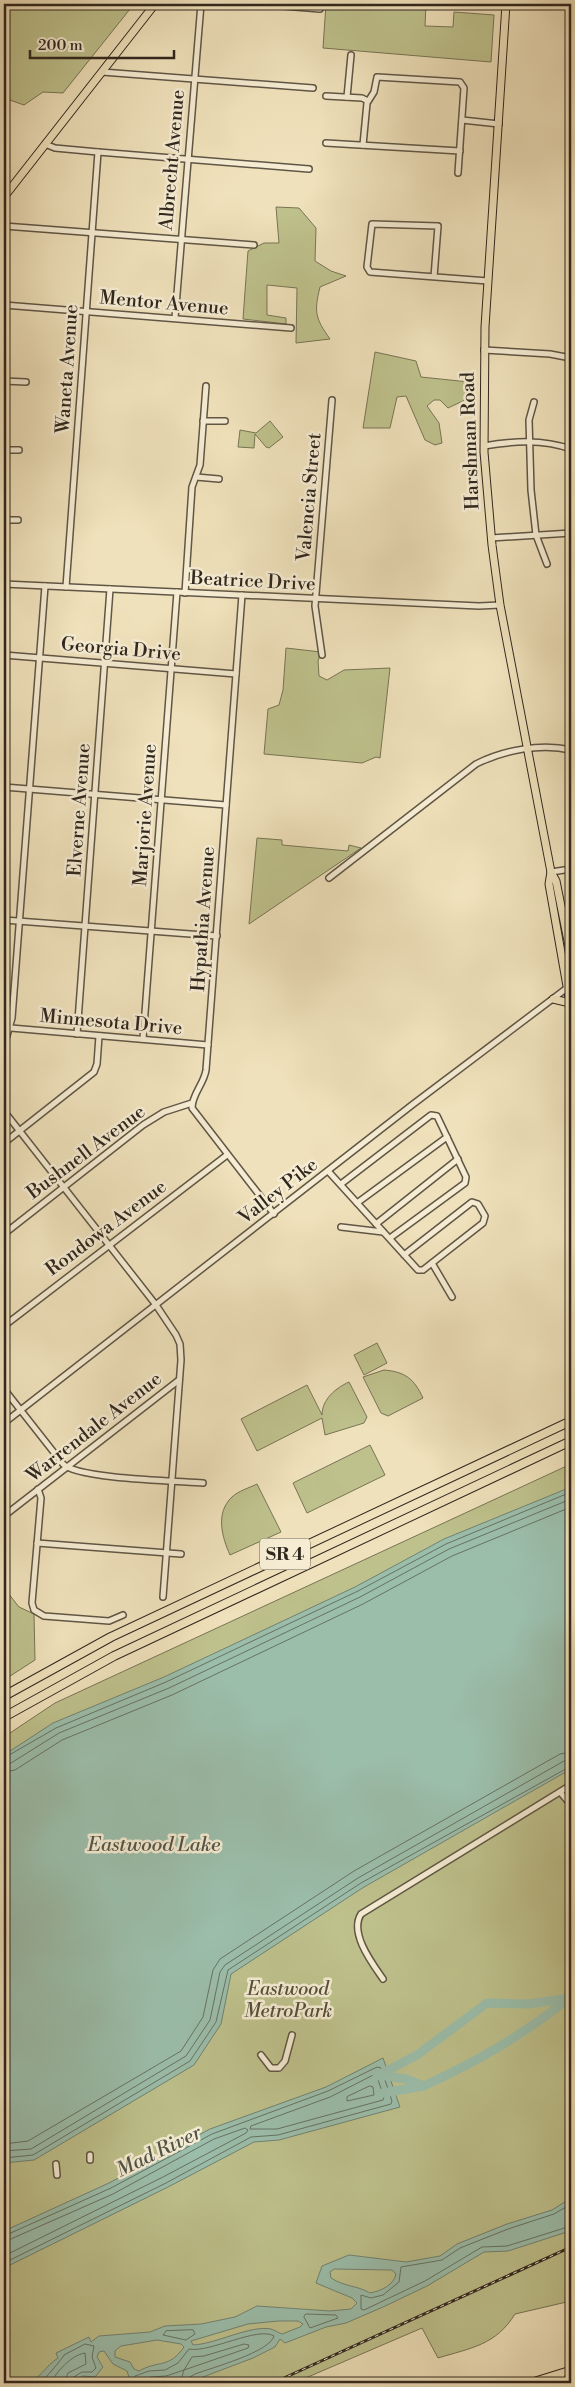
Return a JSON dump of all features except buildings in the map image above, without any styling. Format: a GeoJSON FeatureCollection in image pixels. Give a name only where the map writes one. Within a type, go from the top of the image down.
{"type":"FeatureCollection","features":[{"type":"Feature","properties":{"kind":"highway","name":"SR 4"},"geometry":{"type":"LineString","coordinates":[[4,1696],[111,1637],[571,1421]]}},
{"type":"Feature","properties":{"kind":"highway","name":"SR 4"},"geometry":{"type":"LineString","coordinates":[[4,1718],[114,1656],[571,1441]]}},
{"type":"Feature","properties":{"kind":"highway"},"geometry":{"type":"LineString","coordinates":[[536,1457],[571,1447]]}},
{"type":"Feature","properties":{"kind":"main road"},"geometry":{"type":"LineString","coordinates":[[4,197],[155,4]]}},
{"type":"Feature","properties":{"kind":"main road","name":"Harshman Road"},"geometry":{"type":"LineString","coordinates":[[506,4],[484,350],[484,446],[491,538],[500,605],[551,872],[556,881],[571,956]]}},
{"type":"Feature","properties":{"kind":"main road","name":"Harshman Road"},"geometry":{"type":"LineString","coordinates":[[551,872],[549,884],[570,986],[571,1006]]}},
{"type":"Feature","properties":{"kind":"main road"},"geometry":{"type":"LineString","coordinates":[[553,999],[571,1006]]}},
{"type":"Feature","properties":{"kind":"main road"},"geometry":{"type":"LineString","coordinates":[[529,2383],[571,2370]]}},
{"type":"Feature","properties":{"kind":"street","name":"Albrecht Avenue"},"geometry":{"type":"LineString","coordinates":[[175,318],[201,4]]}},
{"type":"Feature","properties":{"kind":"street"},"geometry":{"type":"LineString","coordinates":[[258,4],[320,9]]}},
{"type":"Feature","properties":{"kind":"street"},"geometry":{"type":"LineString","coordinates":[[347,97],[351,54]]}},
{"type":"Feature","properties":{"kind":"street"},"geometry":{"type":"LineString","coordinates":[[102,72],[312,88]]}},
{"type":"Feature","properties":{"kind":"street"},"geometry":{"type":"LineString","coordinates":[[363,145],[368,101],[374,92],[376,78],[379,76],[462,84],[464,88],[458,173]]}},
{"type":"Feature","properties":{"kind":"street"},"geometry":{"type":"LineString","coordinates":[[326,96],[368,101]]}},
{"type":"Feature","properties":{"kind":"street"},"geometry":{"type":"LineString","coordinates":[[462,120],[499,124]]}},
{"type":"Feature","properties":{"kind":"street"},"geometry":{"type":"LineString","coordinates":[[326,143],[460,151]]}},
{"type":"Feature","properties":{"kind":"street"},"geometry":{"type":"LineString","coordinates":[[45,144],[55,148],[309,169]]}},
{"type":"Feature","properties":{"kind":"street","name":"Waneta Avenue"},"geometry":{"type":"LineString","coordinates":[[66,587],[98,152]]}},
{"type":"Feature","properties":{"kind":"street"},"geometry":{"type":"LineString","coordinates":[[434,277],[438,226],[373,223],[370,227],[367,269],[370,272],[434,277],[488,281]]}},
{"type":"Feature","properties":{"kind":"street"},"geometry":{"type":"LineString","coordinates":[[4,226],[254,245]]}},
{"type":"Feature","properties":{"kind":"street","name":"Mentor Avenue"},"geometry":{"type":"LineString","coordinates":[[4,305],[291,328]]}},
{"type":"Feature","properties":{"kind":"street"},"geometry":{"type":"LineString","coordinates":[[484,350],[550,354],[571,358]]}},
{"type":"Feature","properties":{"kind":"street"},"geometry":{"type":"LineString","coordinates":[[4,381],[26,382]]}},
{"type":"Feature","properties":{"kind":"street"},"geometry":{"type":"LineString","coordinates":[[185,593],[192,487],[200,466],[206,386]]}},
{"type":"Feature","properties":{"kind":"street","name":"Valencia Street"},"geometry":{"type":"LineString","coordinates":[[322,655],[315,612],[332,400]]}},
{"type":"Feature","properties":{"kind":"street"},"geometry":{"type":"LineString","coordinates":[[534,402],[529,420],[531,490],[535,508],[536,535],[547,564]]}},
{"type":"Feature","properties":{"kind":"street"},"geometry":{"type":"LineString","coordinates":[[203,420],[225,421]]}},
{"type":"Feature","properties":{"kind":"street"},"geometry":{"type":"LineString","coordinates":[[484,446],[530,441],[557,444],[571,449]]}},
{"type":"Feature","properties":{"kind":"street"},"geometry":{"type":"LineString","coordinates":[[4,450],[19,450]]}},
{"type":"Feature","properties":{"kind":"street"},"geometry":{"type":"LineString","coordinates":[[196,477],[219,479]]}},
{"type":"Feature","properties":{"kind":"street"},"geometry":{"type":"LineString","coordinates":[[4,520],[18,520]]}},
{"type":"Feature","properties":{"kind":"street"},"geometry":{"type":"LineString","coordinates":[[491,538],[571,533]]}},
{"type":"Feature","properties":{"kind":"street","name":"Beatrice Drive"},"geometry":{"type":"LineString","coordinates":[[4,584],[479,606],[500,605]]}},
{"type":"Feature","properties":{"kind":"street"},"geometry":{"type":"LineString","coordinates":[[4,1046],[11,1028],[45,586]]}},
{"type":"Feature","properties":{"kind":"street","name":"Elverne Avenue"},"geometry":{"type":"LineString","coordinates":[[77,1034],[110,589]]}},
{"type":"Feature","properties":{"kind":"street","name":"Marjorie Avenue"},"geometry":{"type":"LineString","coordinates":[[143,1040],[177,592]]}},
{"type":"Feature","properties":{"kind":"street","name":"Hypathia Avenue"},"geometry":{"type":"LineString","coordinates":[[192,1103],[206,1075],[242,595]]}},
{"type":"Feature","properties":{"kind":"street","name":"Georgia Drive"},"geometry":{"type":"LineString","coordinates":[[4,655],[236,674]]}},
{"type":"Feature","properties":{"kind":"street"},"geometry":{"type":"LineString","coordinates":[[329,878],[468,770],[494,756],[528,749],[559,747],[571,750]]}},
{"type":"Feature","properties":{"kind":"street"},"geometry":{"type":"LineString","coordinates":[[4,786],[30,790],[226,805]]}},
{"type":"Feature","properties":{"kind":"street"},"geometry":{"type":"LineString","coordinates":[[551,872],[571,869]]}},
{"type":"Feature","properties":{"kind":"street"},"geometry":{"type":"LineString","coordinates":[[4,920],[216,936]]}},
{"type":"Feature","properties":{"kind":"street","name":"Valley Pike"},"geometry":{"type":"LineString","coordinates":[[4,1423],[570,986]]}},
{"type":"Feature","properties":{"kind":"street","name":"Minnesota Drive"},"geometry":{"type":"LineString","coordinates":[[11,1028],[208,1045]]}},
{"type":"Feature","properties":{"kind":"street"},"geometry":{"type":"LineString","coordinates":[[4,1143],[94,1072],[97,1064],[99,1036]]}},
{"type":"Feature","properties":{"kind":"street"},"geometry":{"type":"LineString","coordinates":[[192,1103],[194,1111],[274,1214]]}},
{"type":"Feature","properties":{"kind":"street","name":"Bushnell Avenue"},"geometry":{"type":"LineString","coordinates":[[4,1234],[154,1118],[174,1108],[192,1103]]}},
{"type":"Feature","properties":{"kind":"street"},"geometry":{"type":"LineString","coordinates":[[4,1111],[156,1305],[180,1344],[179,1380],[162,1597]]}},
{"type":"Feature","properties":{"kind":"street"},"geometry":{"type":"LineString","coordinates":[[341,1184],[431,1116],[438,1118],[466,1180],[464,1184],[390,1238]]}},
{"type":"Feature","properties":{"kind":"street"},"geometry":{"type":"LineString","coordinates":[[357,1204],[447,1137]]}},
{"type":"Feature","properties":{"kind":"street","name":"Rondowa Avenue"},"geometry":{"type":"LineString","coordinates":[[4,1326],[227,1155]]}},
{"type":"Feature","properties":{"kind":"street"},"geometry":{"type":"LineString","coordinates":[[376,1224],[458,1159]]}},
{"type":"Feature","properties":{"kind":"street"},"geometry":{"type":"LineString","coordinates":[[328,1171],[341,1184],[357,1204],[390,1238],[404,1255],[418,1270],[423,1270],[483,1223],[485,1216],[476,1202],[472,1202],[404,1255]]}},
{"type":"Feature","properties":{"kind":"street"},"geometry":{"type":"LineString","coordinates":[[341,1227],[384,1232]]}},
{"type":"Feature","properties":{"kind":"street"},"geometry":{"type":"LineString","coordinates":[[432,1263],[452,1297]]}},
{"type":"Feature","properties":{"kind":"street","name":"Warrendale Avenue"},"geometry":{"type":"LineString","coordinates":[[4,1516],[179,1380]]}},
{"type":"Feature","properties":{"kind":"street"},"geometry":{"type":"LineString","coordinates":[[4,1389],[66,1468],[76,1472],[98,1475],[203,1483]]}},
{"type":"Feature","properties":{"kind":"street"},"geometry":{"type":"LineString","coordinates":[[38,1489],[41,1498],[32,1603],[36,1612],[44,1616],[109,1621],[123,1616]]}},
{"type":"Feature","properties":{"kind":"street"},"geometry":{"type":"LineString","coordinates":[[37,1543],[181,1554]]}},
{"type":"Feature","properties":{"kind":"street"},"geometry":{"type":"LineString","coordinates":[[383,1979],[361,1944],[358,1924],[361,1914],[571,1785]]}},
{"type":"Feature","properties":{"kind":"street"},"geometry":{"type":"LineString","coordinates":[[560,1792],[571,1805]]}},
{"type":"Feature","properties":{"kind":"street"},"geometry":{"type":"LineString","coordinates":[[261,2055],[271,2068],[279,2068],[285,2060],[292,2035]]}},
{"type":"Feature","properties":{"kind":"street"},"geometry":{"type":"LineString","coordinates":[[56,2164],[57,2176]]}},
{"type":"Feature","properties":{"kind":"street"},"geometry":{"type":"LineString","coordinates":[[561,2373],[563,2383]]}},
{"type":"Feature","properties":{"kind":"green space"},"geometry":{"type":"Polygon","coordinates":[[[4,4],[134,4],[63,93],[43,92],[24,105],[4,98],[4,4]]]}},
{"type":"Feature","properties":{"kind":"green space"},"geometry":{"type":"Polygon","coordinates":[[[326,4],[426,4],[425,26],[453,27],[454,12],[494,15],[491,62],[323,48],[326,4]]]}},
{"type":"Feature","properties":{"kind":"green space"},"geometry":{"type":"Polygon","coordinates":[[[276,207],[299,208],[316,228],[315,261],[331,271],[346,276],[320,287],[317,314],[321,326],[330,339],[296,343],[297,288],[267,285],[267,315],[286,318],[286,324],[243,319],[248,251],[264,243],[279,243],[276,207]]]}},
{"type":"Feature","properties":{"kind":"green space"},"geometry":{"type":"Polygon","coordinates":[[[375,352],[416,361],[421,377],[469,382],[470,390],[465,400],[448,408],[440,400],[434,400],[427,406],[439,423],[442,443],[435,445],[425,440],[406,396],[397,397],[390,428],[363,428],[375,352]]]}},
{"type":"Feature","properties":{"kind":"green space"},"geometry":{"type":"Polygon","coordinates":[[[270,421],[283,437],[269,448],[255,434],[254,448],[238,447],[240,430],[256,433],[270,421]]]}},
{"type":"Feature","properties":{"kind":"green space"},"geometry":{"type":"Polygon","coordinates":[[[286,648],[321,652],[318,661],[319,676],[327,680],[344,670],[390,668],[380,758],[376,757],[362,763],[264,754],[268,709],[279,705],[283,690],[286,648]]]}},
{"type":"Feature","properties":{"kind":"green space"},"geometry":{"type":"Polygon","coordinates":[[[257,838],[282,840],[282,845],[348,851],[349,845],[361,848],[249,924],[257,838]]]}},
{"type":"Feature","properties":{"kind":"green space"},"geometry":{"type":"Polygon","coordinates":[[[377,1343],[387,1363],[364,1375],[354,1355],[377,1343]]]}},
{"type":"Feature","properties":{"kind":"green space"},"geometry":{"type":"Polygon","coordinates":[[[384,1370],[404,1375],[413,1381],[423,1398],[388,1416],[381,1413],[363,1377],[384,1370]]]}},
{"type":"Feature","properties":{"kind":"green space"},"geometry":{"type":"Polygon","coordinates":[[[349,1382],[367,1417],[364,1423],[325,1435],[322,1418],[257,1451],[241,1419],[307,1385],[322,1415],[327,1399],[339,1387],[349,1382]]]}},
{"type":"Feature","properties":{"kind":"green space"},"geometry":{"type":"Polygon","coordinates":[[[370,1445],[385,1475],[307,1513],[293,1483],[370,1445]]]}},
{"type":"Feature","properties":{"kind":"green space","name":"Eastwood MetroPark"},"geometry":{"type":"Polygon","coordinates":[[[571,1464],[571,2301],[515,2314],[500,2333],[472,2348],[438,2358],[422,2328],[294,2383],[4,2383],[4,1737],[55,1703],[571,1464]]]}},
{"type":"Feature","properties":{"kind":"green space"},"geometry":{"type":"Polygon","coordinates":[[[257,1484],[281,1532],[230,1555],[223,1533],[223,1510],[234,1495],[257,1484]]]}},
{"type":"Feature","properties":{"kind":"green space"},"geometry":{"type":"Polygon","coordinates":[[[4,1588],[19,1607],[34,1614],[35,1660],[4,1680],[4,1588]]]}},
{"type":"Feature","properties":{"kind":"water","name":"Eastwood Lake"},"geometry":{"type":"Polygon","coordinates":[[[571,1487],[571,1769],[364,1887],[231,1974],[221,2024],[194,2065],[34,2160],[4,2163],[4,1755],[53,1723],[164,1677],[355,1587],[444,1539],[571,1487]]]}},
{"type":"Feature","properties":{"kind":"water"},"geometry":{"type":"Polygon","coordinates":[[[383,2058],[400,2107],[279,2140],[254,2142],[4,2268],[4,2231],[109,2183],[210,2129],[326,2087],[383,2058]]]}},
{"type":"Feature","properties":{"kind":"water"},"geometry":{"type":"Polygon","coordinates":[[[571,2198],[571,2230],[508,2251],[484,2252],[427,2286],[383,2307],[346,2323],[326,2327],[285,2343],[280,2339],[275,2347],[253,2358],[187,2383],[120,2383],[129,2377],[127,2371],[113,2364],[104,2351],[99,2352],[97,2357],[103,2367],[95,2377],[83,2376],[72,2383],[26,2383],[36,2379],[58,2358],[56,2353],[89,2337],[91,2342],[99,2336],[150,2332],[165,2326],[201,2324],[235,2317],[257,2306],[330,2311],[351,2309],[357,2303],[352,2298],[316,2283],[322,2266],[349,2255],[406,2262],[440,2256],[457,2244],[507,2224],[552,2210],[571,2198]],[[334,2269],[330,2272],[331,2278],[370,2293],[386,2287],[393,2281],[396,2274],[392,2270],[334,2269]],[[278,2321],[248,2324],[191,2341],[193,2345],[202,2344],[263,2328],[282,2334],[303,2324],[298,2321],[278,2321]],[[157,2340],[121,2346],[115,2351],[115,2357],[130,2362],[134,2369],[139,2371],[168,2361],[179,2354],[184,2347],[181,2344],[157,2340]]]}},
{"type":"Feature","properties":{"kind":"waterway","name":"Mad River"},"geometry":{"type":"LineString","coordinates":[[377,2076],[417,2055],[487,2003],[529,2004],[571,1998]]}},
{"type":"Feature","properties":{"kind":"waterway"},"geometry":{"type":"LineString","coordinates":[[379,2075],[406,2079],[424,2086],[498,2047],[533,2025],[567,2000]]}},
{"type":"Feature","properties":{"kind":"waterway","name":"Mad River"},"geometry":{"type":"LineString","coordinates":[[383,2093],[424,2086]]}},
{"type":"Feature","properties":{"kind":"railway"},"geometry":{"type":"LineString","coordinates":[[273,2383],[571,2247]]}}]}
